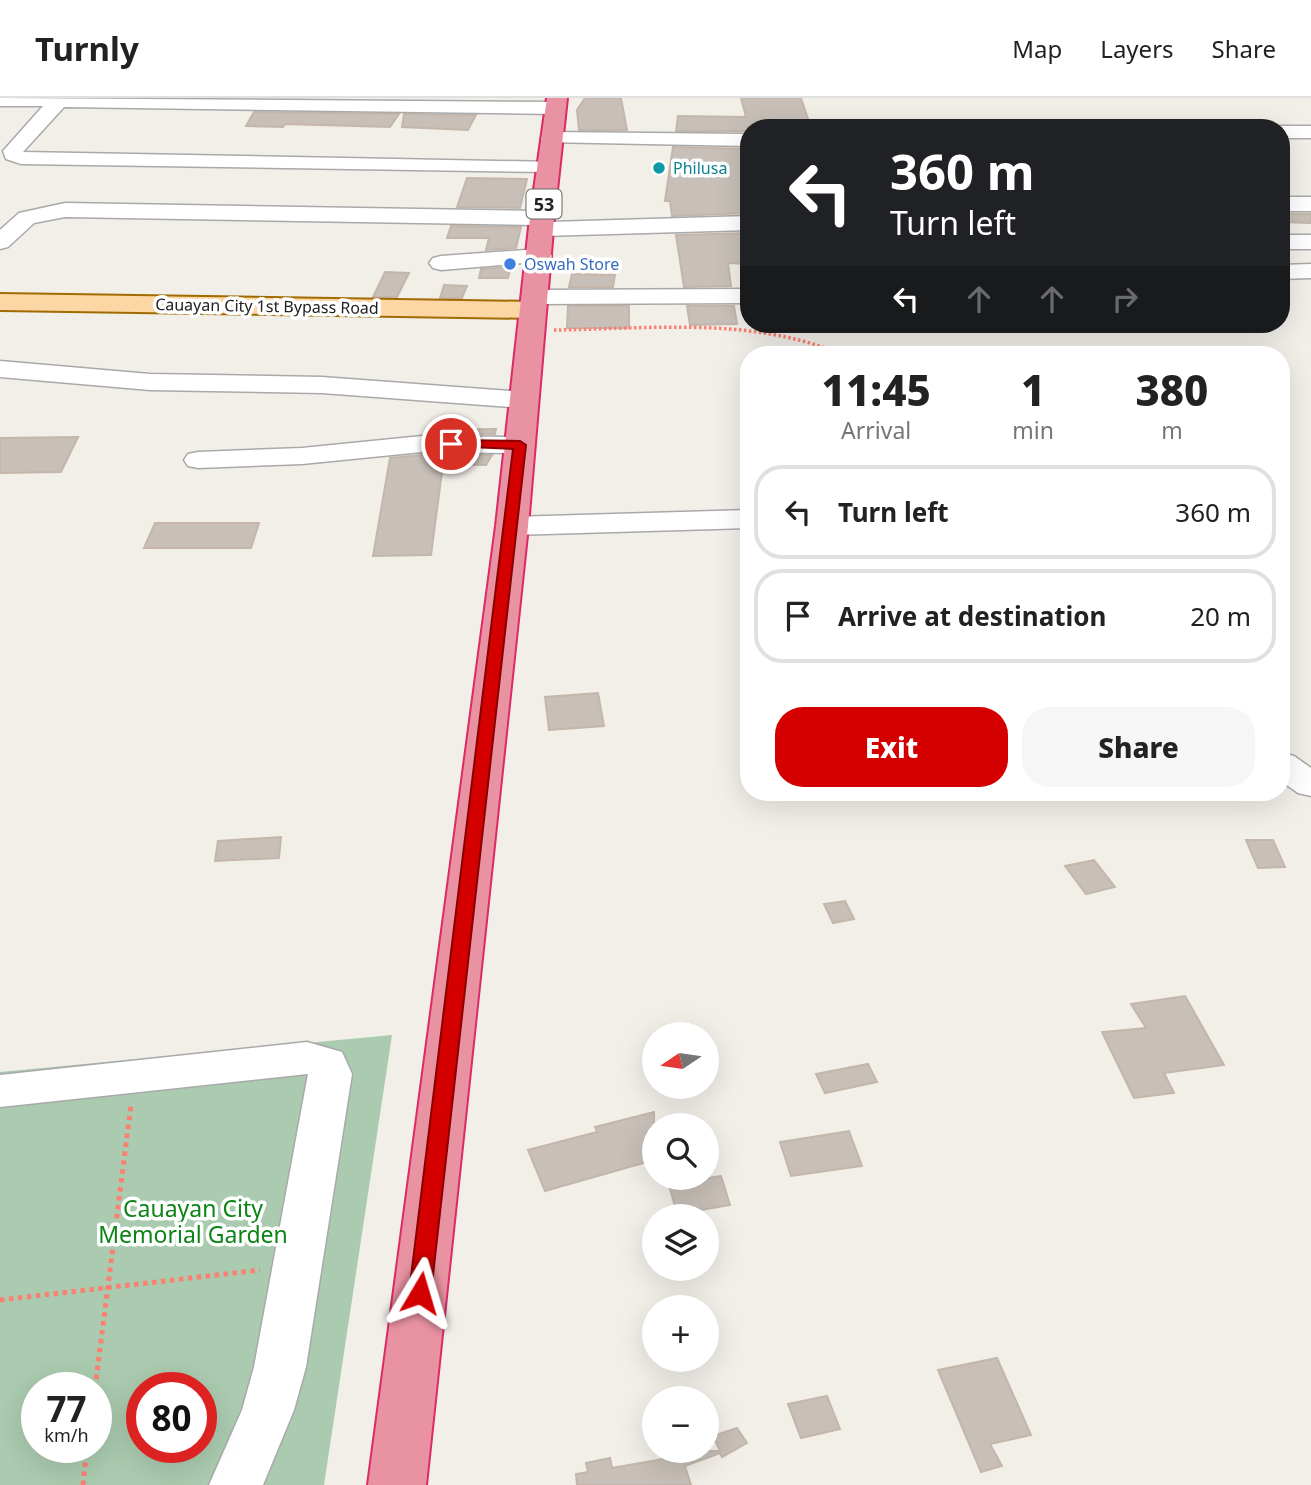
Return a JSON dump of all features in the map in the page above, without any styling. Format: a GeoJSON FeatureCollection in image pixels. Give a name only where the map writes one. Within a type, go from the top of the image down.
{"type":"FeatureCollection","features":[{"type":"Feature","properties":{"kind":"highway","name":"53"},"geometry":{"type":"LineString","coordinates":[[397,1485],[512,526],[556,103]]}},
{"type":"Feature","properties":{"kind":"main road","name":"Cauayan City 1st Bypass Road"},"geometry":{"type":"LineString","coordinates":[[0,302],[533,313]]}},
{"type":"Feature","properties":{"kind":"street"},"geometry":{"type":"LineString","coordinates":[[0,100],[556,103]]}},
{"type":"Feature","properties":{"kind":"street"},"geometry":{"type":"LineString","coordinates":[[59,101],[13,151],[13,155],[35,158],[549,166]]}},
{"type":"Feature","properties":{"kind":"street"},"geometry":{"type":"LineString","coordinates":[[1290,132],[1311,132]]}},
{"type":"Feature","properties":{"kind":"street"},"geometry":{"type":"LineString","coordinates":[[551,138],[740,139]]}},
{"type":"Feature","properties":{"kind":"street"},"geometry":{"type":"LineString","coordinates":[[1290,204],[1311,204]]}},
{"type":"Feature","properties":{"kind":"street"},"geometry":{"type":"LineString","coordinates":[[0,242],[27,218],[65,210],[543,223],[740,223]]}},
{"type":"Feature","properties":{"kind":"street"},"geometry":{"type":"LineString","coordinates":[[1290,242],[1311,242]]}},
{"type":"Feature","properties":{"kind":"street"},"geometry":{"type":"LineString","coordinates":[[441,263],[540,256]]}},
{"type":"Feature","properties":{"kind":"street"},"geometry":{"type":"LineString","coordinates":[[1290,272],[1311,271]]}},
{"type":"Feature","properties":{"kind":"street"},"geometry":{"type":"LineString","coordinates":[[533,313],[740,297]]}},
{"type":"Feature","properties":{"kind":"street"},"geometry":{"type":"LineString","coordinates":[[0,369],[150,382],[323,384],[525,400]]}},
{"type":"Feature","properties":{"kind":"street"},"geometry":{"type":"LineString","coordinates":[[198,460],[302,456],[422,444],[519,454]]}},
{"type":"Feature","properties":{"kind":"street"},"geometry":{"type":"LineString","coordinates":[[512,526],[740,519]]}},
{"type":"Feature","properties":{"kind":"street"},"geometry":{"type":"LineString","coordinates":[[1290,770],[1311,785]]}},
{"type":"Feature","properties":{"kind":"street"},"geometry":{"type":"LineString","coordinates":[[0,1091],[307,1058],[327,1063],[330,1073],[277,1378],[254,1446],[236,1485]]}},
{"type":"Feature","properties":{"kind":"path"},"geometry":{"type":"LineString","coordinates":[[533,313],[740,329]]}},
{"type":"Feature","properties":{"kind":"path"},"geometry":{"type":"LineString","coordinates":[[768,333],[820,346]]}},
{"type":"Feature","properties":{"kind":"path"},"geometry":{"type":"LineString","coordinates":[[97,1372],[135,1076]]}},
{"type":"Feature","properties":{"kind":"path"},"geometry":{"type":"LineString","coordinates":[[0,1300],[298,1265]]}},
{"type":"Feature","properties":{"kind":"path"},"geometry":{"type":"LineString","coordinates":[[83,1485],[86,1463]]}},
{"type":"Feature","properties":{"kind":"green space","name":"Cauayan City Memorial Garden"},"geometry":{"type":"Polygon","coordinates":[[[392,1035],[324,1485],[0,1485],[0,1072],[392,1035]]]}},
{"type":"Feature","properties":{"kind":"building"},"geometry":{"type":"Polygon","coordinates":[[[585,98],[621,98],[627,130],[579,130],[577,110],[585,98]]]}},
{"type":"Feature","properties":{"kind":"building"},"geometry":{"type":"Polygon","coordinates":[[[741,98],[801,98],[808,119],[740,119],[740,131],[676,131],[678,116],[746,117],[741,98]]]}},
{"type":"Feature","properties":{"kind":"building"},"geometry":{"type":"Polygon","coordinates":[[[254,112],[399,114],[390,127],[285,124],[283,127],[246,126],[254,112]]]}},
{"type":"Feature","properties":{"kind":"building"},"geometry":{"type":"Polygon","coordinates":[[[404,114],[476,115],[468,130],[402,127],[404,114]]]}},
{"type":"Feature","properties":{"kind":"building"},"geometry":{"type":"Polygon","coordinates":[[[673,147],[740,149],[740,213],[672,216],[670,201],[665,201],[673,147]]]}},
{"type":"Feature","properties":{"kind":"building"},"geometry":{"type":"Polygon","coordinates":[[[467,178],[527,179],[520,208],[457,207],[467,178]]]}},
{"type":"Feature","properties":{"kind":"building"},"geometry":{"type":"Polygon","coordinates":[[[1290,214],[1311,214],[1311,223],[1290,222],[1290,214]]]}},
{"type":"Feature","properties":{"kind":"building"},"geometry":{"type":"Polygon","coordinates":[[[451,226],[521,227],[516,248],[486,250],[489,238],[447,238],[451,226]]]}},
{"type":"Feature","properties":{"kind":"building"},"geometry":{"type":"Polygon","coordinates":[[[740,233],[740,264],[728,263],[731,286],[684,287],[676,235],[740,233]]]}},
{"type":"Feature","properties":{"kind":"building"},"geometry":{"type":"Polygon","coordinates":[[[511,267],[508,278],[479,278],[481,269],[511,267]]]}},
{"type":"Feature","properties":{"kind":"building"},"geometry":{"type":"Polygon","coordinates":[[[385,272],[409,273],[397,297],[373,297],[385,272]]]}},
{"type":"Feature","properties":{"kind":"building"},"geometry":{"type":"Polygon","coordinates":[[[572,274],[615,275],[613,287],[569,287],[572,274]]]}},
{"type":"Feature","properties":{"kind":"building"},"geometry":{"type":"Polygon","coordinates":[[[444,285],[467,286],[462,298],[440,298],[444,285]]]}},
{"type":"Feature","properties":{"kind":"building"},"geometry":{"type":"Polygon","coordinates":[[[568,306],[629,306],[629,328],[567,328],[568,306]]]}},
{"type":"Feature","properties":{"kind":"building"},"geometry":{"type":"Polygon","coordinates":[[[687,306],[734,306],[737,324],[690,325],[687,306]]]}},
{"type":"Feature","properties":{"kind":"building"},"geometry":{"type":"Polygon","coordinates":[[[496,429],[495,434],[433,433],[434,430],[496,429]]]}},
{"type":"Feature","properties":{"kind":"building"},"geometry":{"type":"Polygon","coordinates":[[[78,437],[61,472],[0,473],[0,438],[78,437]]]}},
{"type":"Feature","properties":{"kind":"building"},"geometry":{"type":"Polygon","coordinates":[[[492,455],[486,465],[443,464],[431,555],[373,556],[390,458],[492,455]]]}},
{"type":"Feature","properties":{"kind":"building"},"geometry":{"type":"Polygon","coordinates":[[[155,523],[259,523],[251,548],[144,548],[155,523]]]}},
{"type":"Feature","properties":{"kind":"building"},"geometry":{"type":"Polygon","coordinates":[[[598,693],[604,726],[549,730],[545,697],[598,693]]]}},
{"type":"Feature","properties":{"kind":"building"},"geometry":{"type":"Polygon","coordinates":[[[281,837],[279,858],[215,861],[218,841],[281,837]]]}},
{"type":"Feature","properties":{"kind":"building"},"geometry":{"type":"Polygon","coordinates":[[[1246,840],[1273,840],[1285,867],[1258,868],[1246,840]]]}},
{"type":"Feature","properties":{"kind":"building"},"geometry":{"type":"Polygon","coordinates":[[[1094,860],[1115,887],[1086,894],[1065,866],[1094,860]]]}},
{"type":"Feature","properties":{"kind":"building"},"geometry":{"type":"Polygon","coordinates":[[[845,901],[854,919],[833,923],[824,904],[845,901]]]}},
{"type":"Feature","properties":{"kind":"building"},"geometry":{"type":"Polygon","coordinates":[[[1185,996],[1224,1065],[1164,1073],[1174,1093],[1134,1098],[1102,1032],[1146,1028],[1131,1004],[1185,996]]]}},
{"type":"Feature","properties":{"kind":"building"},"geometry":{"type":"Polygon","coordinates":[[[868,1064],[877,1082],[825,1093],[816,1074],[868,1064]]]}},
{"type":"Feature","properties":{"kind":"building"},"geometry":{"type":"Polygon","coordinates":[[[642,1115],[642,1163],[545,1191],[528,1150],[597,1132],[595,1127],[642,1115]]]}},
{"type":"Feature","properties":{"kind":"building"},"geometry":{"type":"Polygon","coordinates":[[[849,1131],[862,1166],[791,1176],[780,1142],[849,1131]]]}},
{"type":"Feature","properties":{"kind":"building"},"geometry":{"type":"Polygon","coordinates":[[[719,1176],[730,1205],[674,1204],[670,1190],[719,1190],[719,1176]]]}},
{"type":"Feature","properties":{"kind":"building"},"geometry":{"type":"Polygon","coordinates":[[[997,1358],[1031,1435],[990,1444],[1002,1466],[981,1472],[938,1370],[997,1358]]]}},
{"type":"Feature","properties":{"kind":"building"},"geometry":{"type":"Polygon","coordinates":[[[827,1396],[840,1429],[801,1438],[788,1404],[827,1396]]]}},
{"type":"Feature","properties":{"kind":"building"},"geometry":{"type":"Polygon","coordinates":[[[737,1428],[747,1443],[722,1457],[719,1453],[719,1434],[737,1428]]]}},
{"type":"Feature","properties":{"kind":"building"},"geometry":{"type":"Polygon","coordinates":[[[610,1458],[612,1468],[642,1463],[693,1463],[685,1466],[691,1485],[577,1485],[576,1474],[588,1472],[586,1463],[610,1458]]]}},
{"type":"Feature","properties":{"kind":"place","name":"Philusa"},"geometry":{"type":"Point","coordinates":[659,168]}},
{"type":"Feature","properties":{"kind":"place","name":"Oswah Store"},"geometry":{"type":"Point","coordinates":[510,264]}},
{"type":"Feature","properties":{"kind":"route"},"geometry":{"type":"LineString","coordinates":[[420,1293],[520,445],[451,444]]}}]}
